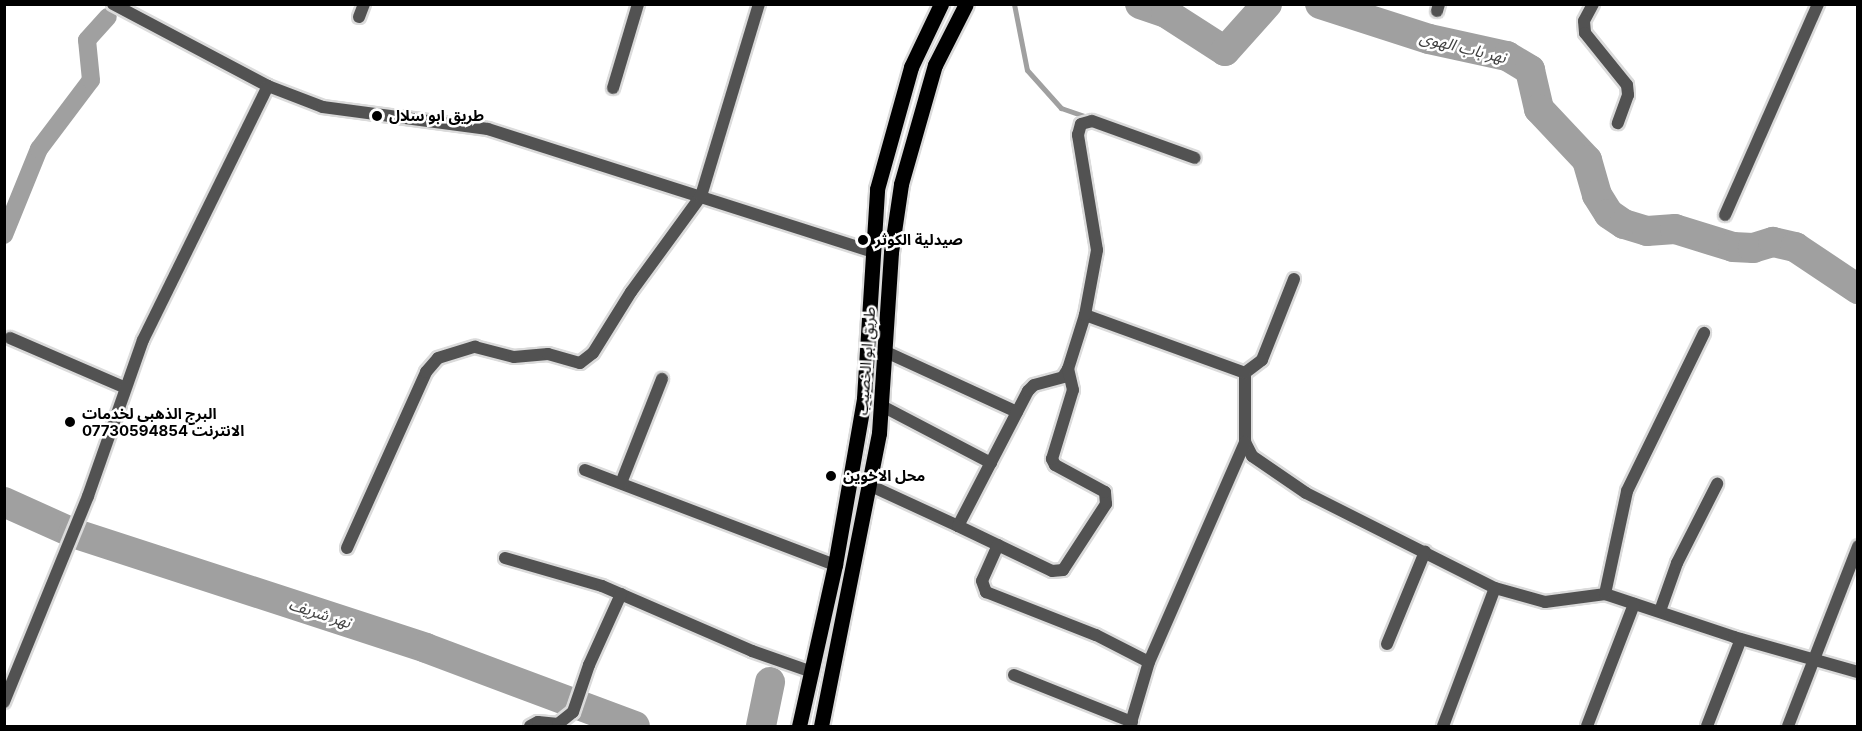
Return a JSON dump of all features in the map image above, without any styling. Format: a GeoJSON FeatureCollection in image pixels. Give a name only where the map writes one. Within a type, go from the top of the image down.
{"type":"FeatureCollection","features":[{"type":"Feature","properties":{"kind":"main road","name":"طريق ابو الخصيب"},"geometry":{"type":"LineString","coordinates":[[799,726],[835,565],[864,398],[870,251],[885,156],[910,67],[941,4]]}},
{"type":"Feature","properties":{"kind":"main road","name":"طريق ابو الخصيب"},"geometry":{"type":"LineString","coordinates":[[820,726],[869,485],[882,406],[893,229],[906,162],[935,65],[966,4]]}},
{"type":"Feature","properties":{"kind":"main road"},"geometry":{"type":"LineString","coordinates":[[885,156],[906,162]]}},
{"type":"Feature","properties":{"kind":"street"},"geometry":{"type":"LineString","coordinates":[[113,4],[267,86],[323,107],[488,129],[870,251]]}},
{"type":"Feature","properties":{"kind":"street"},"geometry":{"type":"LineString","coordinates":[[359,17],[364,4]]}},
{"type":"Feature","properties":{"kind":"street"},"geometry":{"type":"LineString","coordinates":[[613,88],[638,4]]}},
{"type":"Feature","properties":{"kind":"street"},"geometry":{"type":"LineString","coordinates":[[347,548],[426,372],[438,358],[475,347],[514,357],[548,354],[571,362],[587,361],[631,292],[700,196],[759,4]]}},
{"type":"Feature","properties":{"kind":"street"},"geometry":{"type":"LineString","coordinates":[[1593,4],[1584,21],[1586,33],[1627,85],[1628,95],[1618,123]]}},
{"type":"Feature","properties":{"kind":"street"},"geometry":{"type":"LineString","coordinates":[[1725,214],[1818,4]]}},
{"type":"Feature","properties":{"kind":"street"},"geometry":{"type":"LineString","coordinates":[[4,702],[8,685],[88,496],[124,387],[143,340],[267,86]]}},
{"type":"Feature","properties":{"kind":"street"},"geometry":{"type":"LineString","coordinates":[[958,526],[1017,412],[1034,385],[1062,377],[1068,369],[1085,315],[1097,250],[1078,135],[1081,124],[1092,121],[1195,159]]}},
{"type":"Feature","properties":{"kind":"street"},"geometry":{"type":"LineString","coordinates":[[1245,373],[1262,360],[1294,279]]}},
{"type":"Feature","properties":{"kind":"street"},"geometry":{"type":"LineString","coordinates":[[1085,315],[1245,373]]}},
{"type":"Feature","properties":{"kind":"street"},"geometry":{"type":"LineString","coordinates":[[1605,594],[1626,491],[1704,333]]}},
{"type":"Feature","properties":{"kind":"street"},"geometry":{"type":"LineString","coordinates":[[10,338],[124,387]]}},
{"type":"Feature","properties":{"kind":"street"},"geometry":{"type":"LineString","coordinates":[[886,352],[1017,412]]}},
{"type":"Feature","properties":{"kind":"street"},"geometry":{"type":"LineString","coordinates":[[869,485],[1052,571],[1063,570],[1106,504],[1105,492],[1055,465],[1052,459],[1073,390],[1068,369]]}},
{"type":"Feature","properties":{"kind":"street"},"geometry":{"type":"LineString","coordinates":[[1014,675],[1131,724],[1149,662],[1245,442],[1245,373]]}},
{"type":"Feature","properties":{"kind":"street"},"geometry":{"type":"LineString","coordinates":[[621,483],[662,379]]}},
{"type":"Feature","properties":{"kind":"street"},"geometry":{"type":"LineString","coordinates":[[882,406],[991,463]]}},
{"type":"Feature","properties":{"kind":"street"},"geometry":{"type":"LineString","coordinates":[[1245,442],[1252,456],[1306,493],[1495,588],[1545,602],[1605,594],[1741,639],[1813,657],[1857,672]]}},
{"type":"Feature","properties":{"kind":"street"},"geometry":{"type":"LineString","coordinates":[[585,470],[835,565]]}},
{"type":"Feature","properties":{"kind":"street"},"geometry":{"type":"LineString","coordinates":[[1660,611],[1677,562],[1716,484]]}},
{"type":"Feature","properties":{"kind":"street"},"geometry":{"type":"LineString","coordinates":[[998,545],[982,581],[986,592],[1096,635],[1149,662]]}},
{"type":"Feature","properties":{"kind":"street"},"geometry":{"type":"LineString","coordinates":[[1788,726],[1857,546]]}},
{"type":"Feature","properties":{"kind":"street"},"geometry":{"type":"LineString","coordinates":[[1387,644],[1425,552]]}},
{"type":"Feature","properties":{"kind":"street"},"geometry":{"type":"LineString","coordinates":[[505,558],[621,594],[752,651],[812,672]]}},
{"type":"Feature","properties":{"kind":"street"},"geometry":{"type":"LineString","coordinates":[[1443,726],[1495,588]]}},
{"type":"Feature","properties":{"kind":"street"},"geometry":{"type":"LineString","coordinates":[[530,726],[538,722],[558,724],[573,712],[589,664],[621,594]]}},
{"type":"Feature","properties":{"kind":"street"},"geometry":{"type":"LineString","coordinates":[[1587,726],[1634,604]]}},
{"type":"Feature","properties":{"kind":"street"},"geometry":{"type":"LineString","coordinates":[[1707,726],[1741,639]]}},
{"type":"Feature","properties":{"kind":"waterway"},"geometry":{"type":"LineString","coordinates":[[1014,4],[1027,70],[1061,108],[1090,118]]}},
{"type":"Feature","properties":{"kind":"waterway","name":"نهر باب الهوى"},"geometry":{"type":"LineString","coordinates":[[1140,4],[1166,13],[1225,51],[1267,4]]}},
{"type":"Feature","properties":{"kind":"waterway","name":"نهر باب الهوى"},"geometry":{"type":"LineString","coordinates":[[1320,4],[1429,39],[1507,56],[1530,70],[1539,109],[1587,160],[1597,195],[1609,214],[1624,224],[1647,231],[1675,229],[1733,247],[1753,248],[1773,242],[1795,247],[1858,289]]}},
{"type":"Feature","properties":{"kind":"waterway"},"geometry":{"type":"LineString","coordinates":[[4,235],[39,149],[91,80],[87,40],[108,17]]}},
{"type":"Feature","properties":{"kind":"waterway","name":"نهر شريف"},"geometry":{"type":"LineString","coordinates":[[4,502],[73,533],[426,648],[635,726]]}},
{"type":"Feature","properties":{"kind":"waterway"},"geometry":{"type":"LineString","coordinates":[[761,726],[770,682]]}},
{"type":"Feature","properties":{"kind":"place","name":"طريق ابو سلال"},"geometry":{"type":"Point","coordinates":[377,116]}},
{"type":"Feature","properties":{"kind":"place","name":"صيدلية الكوثر"},"geometry":{"type":"Point","coordinates":[863,240]}},
{"type":"Feature","properties":{"kind":"place","name":"البرج الذهبي لخدمات الانترنت 07730594854"},"geometry":{"type":"Point","coordinates":[70,422]}},
{"type":"Feature","properties":{"kind":"place","name":"محل الاخوين"},"geometry":{"type":"Point","coordinates":[831,476]}}]}
